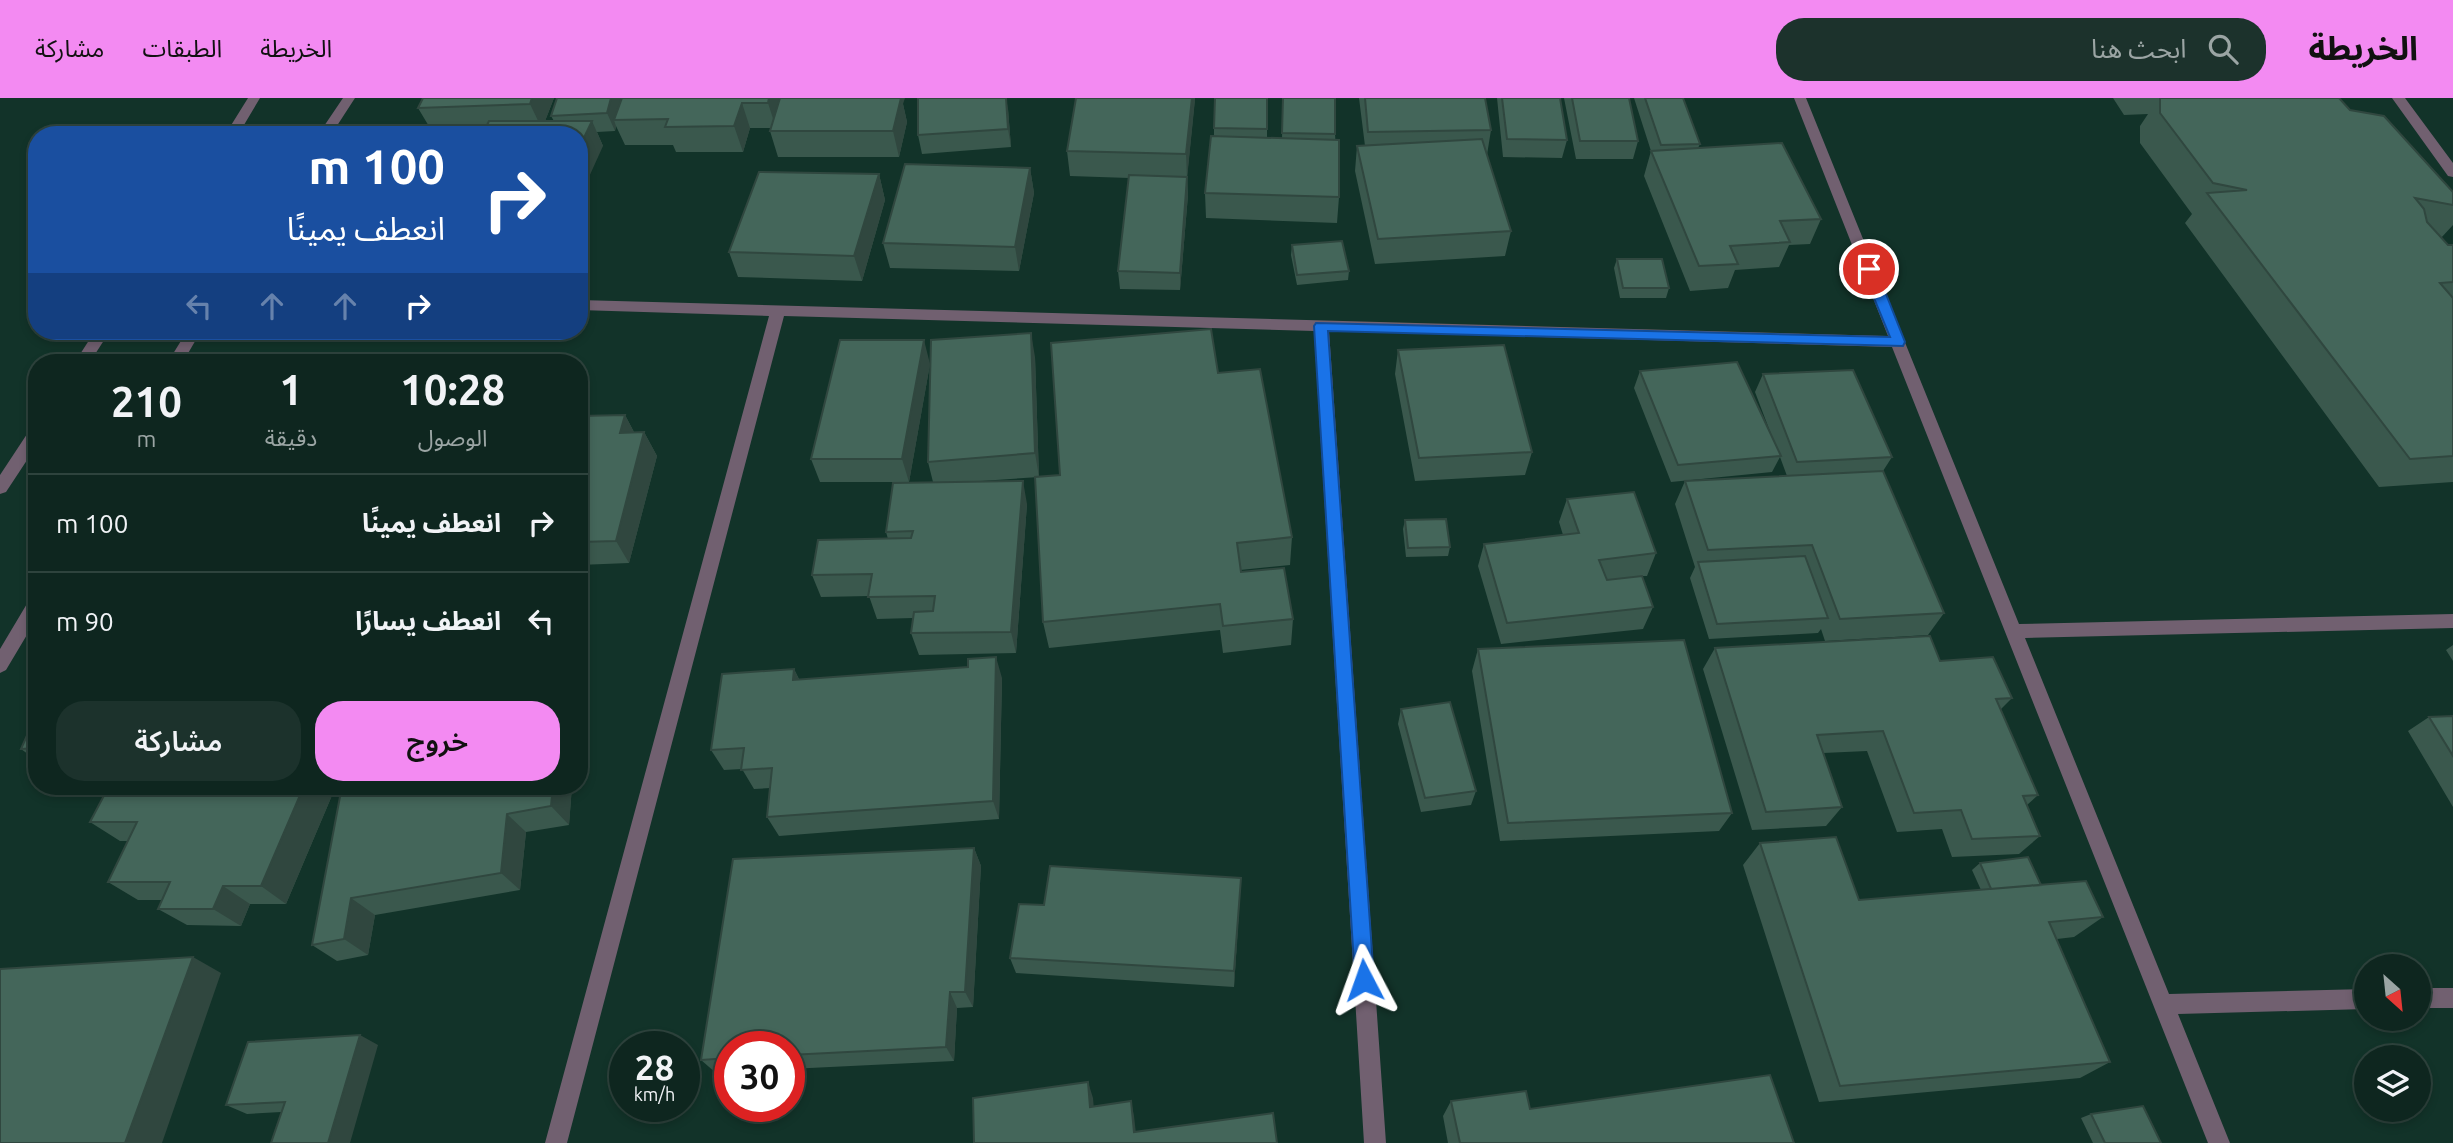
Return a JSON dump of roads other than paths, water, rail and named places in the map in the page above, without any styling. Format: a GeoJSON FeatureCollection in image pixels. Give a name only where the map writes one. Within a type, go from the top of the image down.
{"type":"FeatureCollection","features":[{"type":"Feature","properties":{"kind":"street"},"geometry":{"type":"LineString","coordinates":[[236,126],[254,98]]}},
{"type":"Feature","properties":{"kind":"street"},"geometry":{"type":"LineString","coordinates":[[330,126],[349,98]]}},
{"type":"Feature","properties":{"kind":"street"},"geometry":{"type":"LineString","coordinates":[[1800,98],[2219,1143]]}},
{"type":"Feature","properties":{"kind":"street"},"geometry":{"type":"LineString","coordinates":[[2399,98],[2453,173]]}},
{"type":"Feature","properties":{"kind":"street"},"geometry":{"type":"LineString","coordinates":[[588,305],[1899,342]]}},
{"type":"Feature","properties":{"kind":"street"},"geometry":{"type":"LineString","coordinates":[[556,1143],[778,311]]}},
{"type":"Feature","properties":{"kind":"street"},"geometry":{"type":"LineString","coordinates":[[1321,326],[1375,1143]]}},
{"type":"Feature","properties":{"kind":"street"},"geometry":{"type":"LineString","coordinates":[[0,488],[28,446]]}},
{"type":"Feature","properties":{"kind":"street"},"geometry":{"type":"LineString","coordinates":[[0,665],[28,617]]}},
{"type":"Feature","properties":{"kind":"street"},"geometry":{"type":"LineString","coordinates":[[2015,631],[2453,621]]}},
{"type":"Feature","properties":{"kind":"street"},"geometry":{"type":"LineString","coordinates":[[2431,998],[2453,998]]}},
{"type":"Feature","properties":{"kind":"street"},"geometry":{"type":"LineString","coordinates":[[2163,1004],[2354,999]]}}]}
